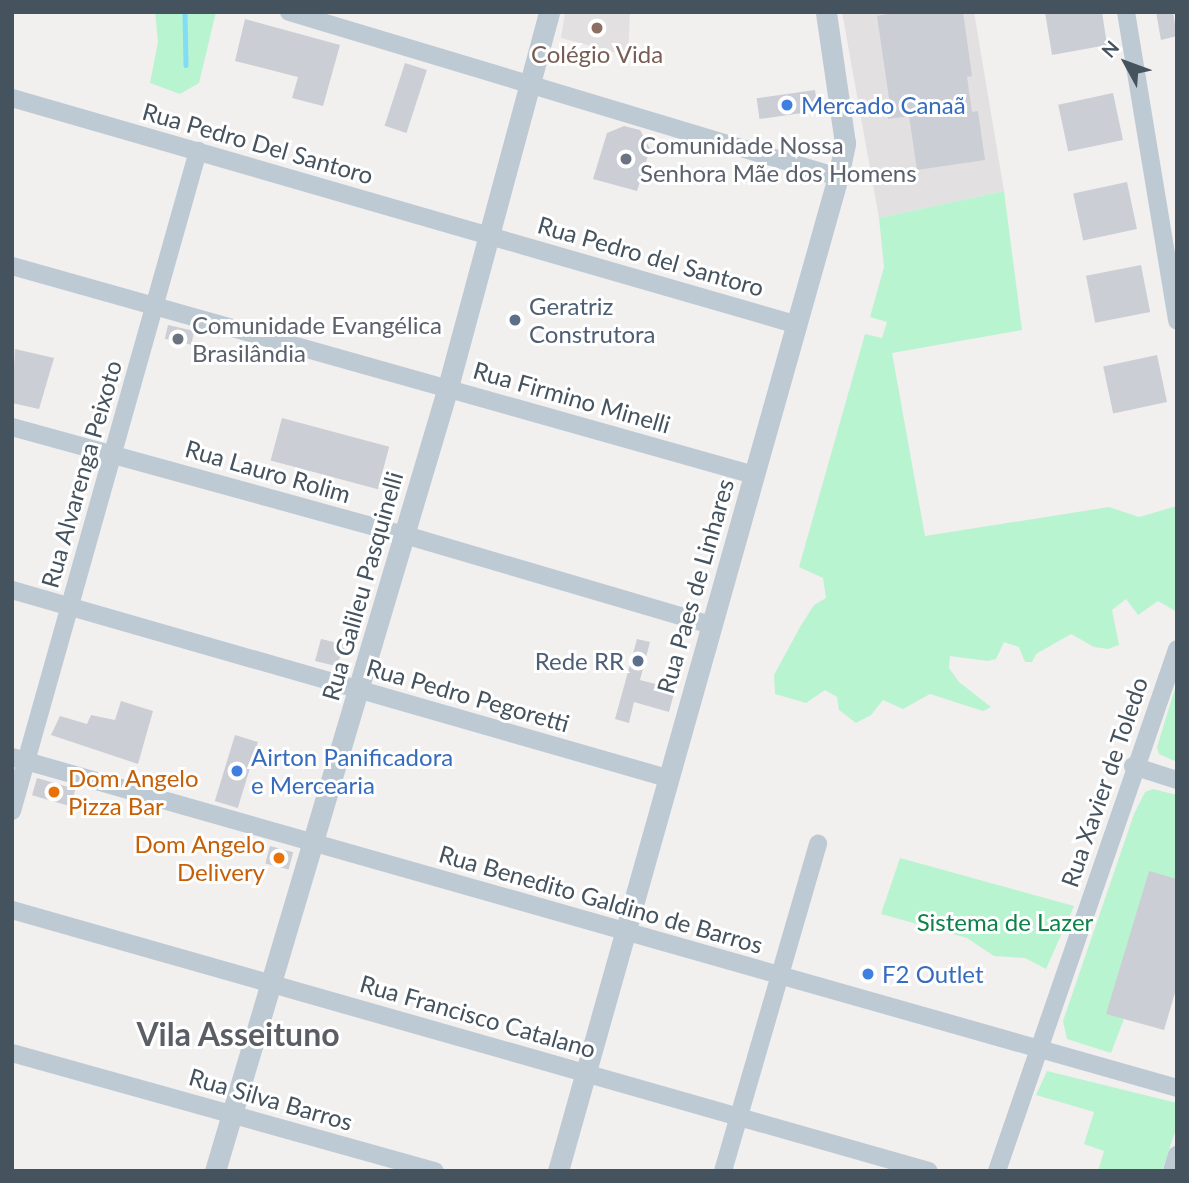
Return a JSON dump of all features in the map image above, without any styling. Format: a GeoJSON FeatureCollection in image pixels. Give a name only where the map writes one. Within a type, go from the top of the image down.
{"type":"FeatureCollection","features":[{"type":"Feature","properties":{"kind":"street"},"geometry":{"type":"LineString","coordinates":[[289,12],[838,177]]}},
{"type":"Feature","properties":{"kind":"street","name":"Rua Galileu Pasquinelli"},"geometry":{"type":"LineString","coordinates":[[215,1171],[448,387],[533,85],[549,12]]}},
{"type":"Feature","properties":{"kind":"street","name":"Rua Paes de Linhares"},"geometry":{"type":"LineString","coordinates":[[558,1171],[838,177],[845,143],[826,12]]}},
{"type":"Feature","properties":{"kind":"street"},"geometry":{"type":"LineString","coordinates":[[1126,12],[1177,321]]}},
{"type":"Feature","properties":{"kind":"street","name":"Rua Pedro Del Santoro"},"geometry":{"type":"LineString","coordinates":[[12,98],[491,234]]}},
{"type":"Feature","properties":{"kind":"street","name":"Rua Alvarenga Peixoto"},"geometry":{"type":"LineString","coordinates":[[12,811],[18,759],[69,606],[198,151]]}},
{"type":"Feature","properties":{"kind":"street","name":"Rua Pedro del Santoro"},"geometry":{"type":"LineString","coordinates":[[491,234],[798,325]]}},
{"type":"Feature","properties":{"kind":"street","name":"Rua Firmino Minelli"},"geometry":{"type":"LineString","coordinates":[[12,266],[754,475]]}},
{"type":"Feature","properties":{"kind":"street","name":"Rua Lauro Rolim"},"geometry":{"type":"LineString","coordinates":[[12,427],[405,535],[711,625]]}},
{"type":"Feature","properties":{"kind":"street","name":"Rua Pedro Pegoretti"},"geometry":{"type":"LineString","coordinates":[[12,590],[667,778]]}},
{"type":"Feature","properties":{"kind":"street","name":"Rua Xavier de Toledo"},"geometry":{"type":"LineString","coordinates":[[997,1171],[1133,766],[1177,649]]}},
{"type":"Feature","properties":{"kind":"street","name":"Rua Benedito Galdino de Barros"},"geometry":{"type":"LineString","coordinates":[[18,759],[1177,1088]]}},
{"type":"Feature","properties":{"kind":"street"},"geometry":{"type":"LineString","coordinates":[[1133,766],[1177,780]]}},
{"type":"Feature","properties":{"kind":"street"},"geometry":{"type":"LineString","coordinates":[[723,1171],[818,843]]}},
{"type":"Feature","properties":{"kind":"street","name":"Rua Francisco Catalano"},"geometry":{"type":"LineString","coordinates":[[12,910],[271,981],[929,1171]]}},
{"type":"Feature","properties":{"kind":"street","name":"Rua Silva Barros"},"geometry":{"type":"LineString","coordinates":[[12,1053],[435,1171]]}},
{"type":"Feature","properties":{"kind":"street"},"geometry":{"type":"LineString","coordinates":[[1172,1171],[1177,1155]]}},
{"type":"Feature","properties":{"kind":"shaded area","name":"Colégio Vida"},"geometry":{"type":"Polygon","coordinates":[[[565,12],[630,12],[628,56],[561,38],[565,12]]]}},
{"type":"Feature","properties":{"kind":"shaded area"},"geometry":{"type":"Polygon","coordinates":[[[842,12],[974,12],[1004,191],[879,218],[842,12]]]}},
{"type":"Feature","properties":{"kind":"green space"},"geometry":{"type":"Polygon","coordinates":[[[155,12],[216,12],[199,83],[180,94],[150,83],[158,42],[155,12]]]}},
{"type":"Feature","properties":{"kind":"green space"},"geometry":{"type":"Polygon","coordinates":[[[1004,191],[1022,330],[892,353],[925,536],[1109,507],[1139,517],[1177,506],[1177,612],[1158,601],[1138,615],[1126,599],[1112,610],[1119,645],[1108,649],[1094,647],[1071,634],[1036,654],[1032,662],[1025,662],[1019,647],[1004,642],[996,659],[988,661],[950,656],[949,668],[959,682],[991,707],[983,711],[930,694],[903,709],[883,700],[871,715],[856,723],[839,710],[837,697],[825,690],[806,703],[775,694],[774,675],[814,605],[826,598],[823,578],[799,567],[865,334],[882,338],[887,322],[870,317],[884,267],[879,218],[1004,191]]]}},
{"type":"Feature","properties":{"kind":"green space"},"geometry":{"type":"Polygon","coordinates":[[[1177,682],[1177,762],[1159,754],[1157,747],[1177,682]]]}},
{"type":"Feature","properties":{"kind":"green space"},"geometry":{"type":"Polygon","coordinates":[[[1153,789],[1177,795],[1177,879],[1149,872],[1107,1013],[1124,1019],[1111,1053],[1067,1039],[1063,1021],[1134,814],[1145,792],[1153,789]]]}},
{"type":"Feature","properties":{"kind":"green space","name":"Sistema de Lazer"},"geometry":{"type":"Polygon","coordinates":[[[900,858],[1074,906],[1046,969],[1025,958],[994,956],[967,938],[881,914],[900,858]]]}},
{"type":"Feature","properties":{"kind":"green space"},"geometry":{"type":"Polygon","coordinates":[[[1047,1071],[1177,1103],[1177,1126],[1162,1171],[1098,1171],[1104,1151],[1084,1144],[1094,1112],[1036,1095],[1047,1071]]]}},
{"type":"Feature","properties":{"kind":"building"},"geometry":{"type":"Polygon","coordinates":[[[899,12],[963,12],[972,76],[967,77],[972,112],[978,111],[985,160],[917,170],[909,116],[888,119],[886,106],[890,105],[877,16],[899,12]]]}},
{"type":"Feature","properties":{"kind":"building"},"geometry":{"type":"Polygon","coordinates":[[[1045,12],[1102,12],[1107,45],[1052,55],[1045,12]]]}},
{"type":"Feature","properties":{"kind":"building"},"geometry":{"type":"Polygon","coordinates":[[[1156,12],[1173,12],[1177,36],[1161,40],[1156,12]]]}},
{"type":"Feature","properties":{"kind":"building"},"geometry":{"type":"Polygon","coordinates":[[[245,19],[340,45],[323,106],[292,98],[298,77],[235,61],[245,19]]]}},
{"type":"Feature","properties":{"kind":"building"},"geometry":{"type":"Polygon","coordinates":[[[405,63],[427,70],[406,133],[385,126],[405,63]]]}},
{"type":"Feature","properties":{"kind":"building","name":"Mercado Canaã"},"geometry":{"type":"Polygon","coordinates":[[[815,90],[818,111],[759,119],[757,98],[815,90]]]}},
{"type":"Feature","properties":{"kind":"building"},"geometry":{"type":"Polygon","coordinates":[[[1113,93],[1123,140],[1068,152],[1058,105],[1113,93]]]}},
{"type":"Feature","properties":{"kind":"building","name":"Comunidade Nossa Senhora Mãe dos Homens"},"geometry":{"type":"Polygon","coordinates":[[[624,126],[640,130],[650,149],[637,191],[593,179],[607,133],[624,126]]]}},
{"type":"Feature","properties":{"kind":"building"},"geometry":{"type":"Polygon","coordinates":[[[1127,182],[1137,229],[1083,240],[1073,193],[1127,182]]]}},
{"type":"Feature","properties":{"kind":"building"},"geometry":{"type":"Polygon","coordinates":[[[1141,265],[1150,312],[1095,323],[1086,276],[1141,265]]]}},
{"type":"Feature","properties":{"kind":"building"},"geometry":{"type":"Polygon","coordinates":[[[168,325],[194,331],[191,345],[165,339],[168,325]]]}},
{"type":"Feature","properties":{"kind":"building"},"geometry":{"type":"Polygon","coordinates":[[[15,349],[54,358],[39,409],[12,403],[15,349]]]}},
{"type":"Feature","properties":{"kind":"building"},"geometry":{"type":"Polygon","coordinates":[[[1157,355],[1167,402],[1113,413],[1103,366],[1157,355]]]}},
{"type":"Feature","properties":{"kind":"building"},"geometry":{"type":"Polygon","coordinates":[[[282,418],[389,447],[378,489],[271,461],[282,418]]]}},
{"type":"Feature","properties":{"kind":"building"},"geometry":{"type":"Polygon","coordinates":[[[321,639],[346,645],[336,666],[315,661],[321,639]]]}},
{"type":"Feature","properties":{"kind":"building","name":"Rede RR"},"geometry":{"type":"Polygon","coordinates":[[[637,639],[650,642],[640,680],[675,689],[669,712],[634,702],[629,723],[615,719],[637,639]]]}},
{"type":"Feature","properties":{"kind":"building"},"geometry":{"type":"Polygon","coordinates":[[[121,701],[153,711],[138,764],[51,735],[60,716],[87,724],[91,715],[115,720],[121,701]]]}},
{"type":"Feature","properties":{"kind":"building","name":"Airton Panificadora e Mercearia"},"geometry":{"type":"Polygon","coordinates":[[[235,735],[258,742],[238,808],[215,801],[235,735]]]}},
{"type":"Feature","properties":{"kind":"building","name":"Dom Angelo Pizza Bar"},"geometry":{"type":"Polygon","coordinates":[[[37,778],[75,789],[70,806],[32,795],[37,778]]]}},
{"type":"Feature","properties":{"kind":"building","name":"Dom Angelo Delivery"},"geometry":{"type":"Polygon","coordinates":[[[270,846],[293,852],[289,870],[265,863],[270,846]]]}},
{"type":"Feature","properties":{"kind":"building"},"geometry":{"type":"Polygon","coordinates":[[[1149,871],[1177,879],[1177,986],[1164,1030],[1106,1014],[1149,871]]]}},
{"type":"Feature","properties":{"kind":"waterway"},"geometry":{"type":"LineString","coordinates":[[185,12],[186,65]]}},
{"type":"Feature","properties":{"kind":"place","name":"Colégio Vida"},"geometry":{"type":"Point","coordinates":[597,28]}},
{"type":"Feature","properties":{"kind":"place","name":"Mercado Canaã"},"geometry":{"type":"Point","coordinates":[787,105]}},
{"type":"Feature","properties":{"kind":"place","name":"Comunidade Nossa Senhora Mãe dos Homens"},"geometry":{"type":"Point","coordinates":[626,159]}},
{"type":"Feature","properties":{"kind":"place","name":"Geratriz Construtora"},"geometry":{"type":"Point","coordinates":[515,320]}},
{"type":"Feature","properties":{"kind":"place","name":"Comunidade Evangélica Brasilândia"},"geometry":{"type":"Point","coordinates":[178,339]}},
{"type":"Feature","properties":{"kind":"place","name":"Rede RR"},"geometry":{"type":"Point","coordinates":[638,661]}},
{"type":"Feature","properties":{"kind":"place","name":"Airton Panificadora e Mercearia"},"geometry":{"type":"Point","coordinates":[237,771]}},
{"type":"Feature","properties":{"kind":"place","name":"Dom Angelo Pizza Bar"},"geometry":{"type":"Point","coordinates":[54,792]}},
{"type":"Feature","properties":{"kind":"place","name":"Dom Angelo Delivery"},"geometry":{"type":"Point","coordinates":[279,858]}},
{"type":"Feature","properties":{"kind":"place","name":"F2 Outlet"},"geometry":{"type":"Point","coordinates":[868,974]}},
{"type":"Feature","properties":{"kind":"district","name":"Vila Asseituno"},"geometry":{"type":"Point","coordinates":[238,1034]}}]}
